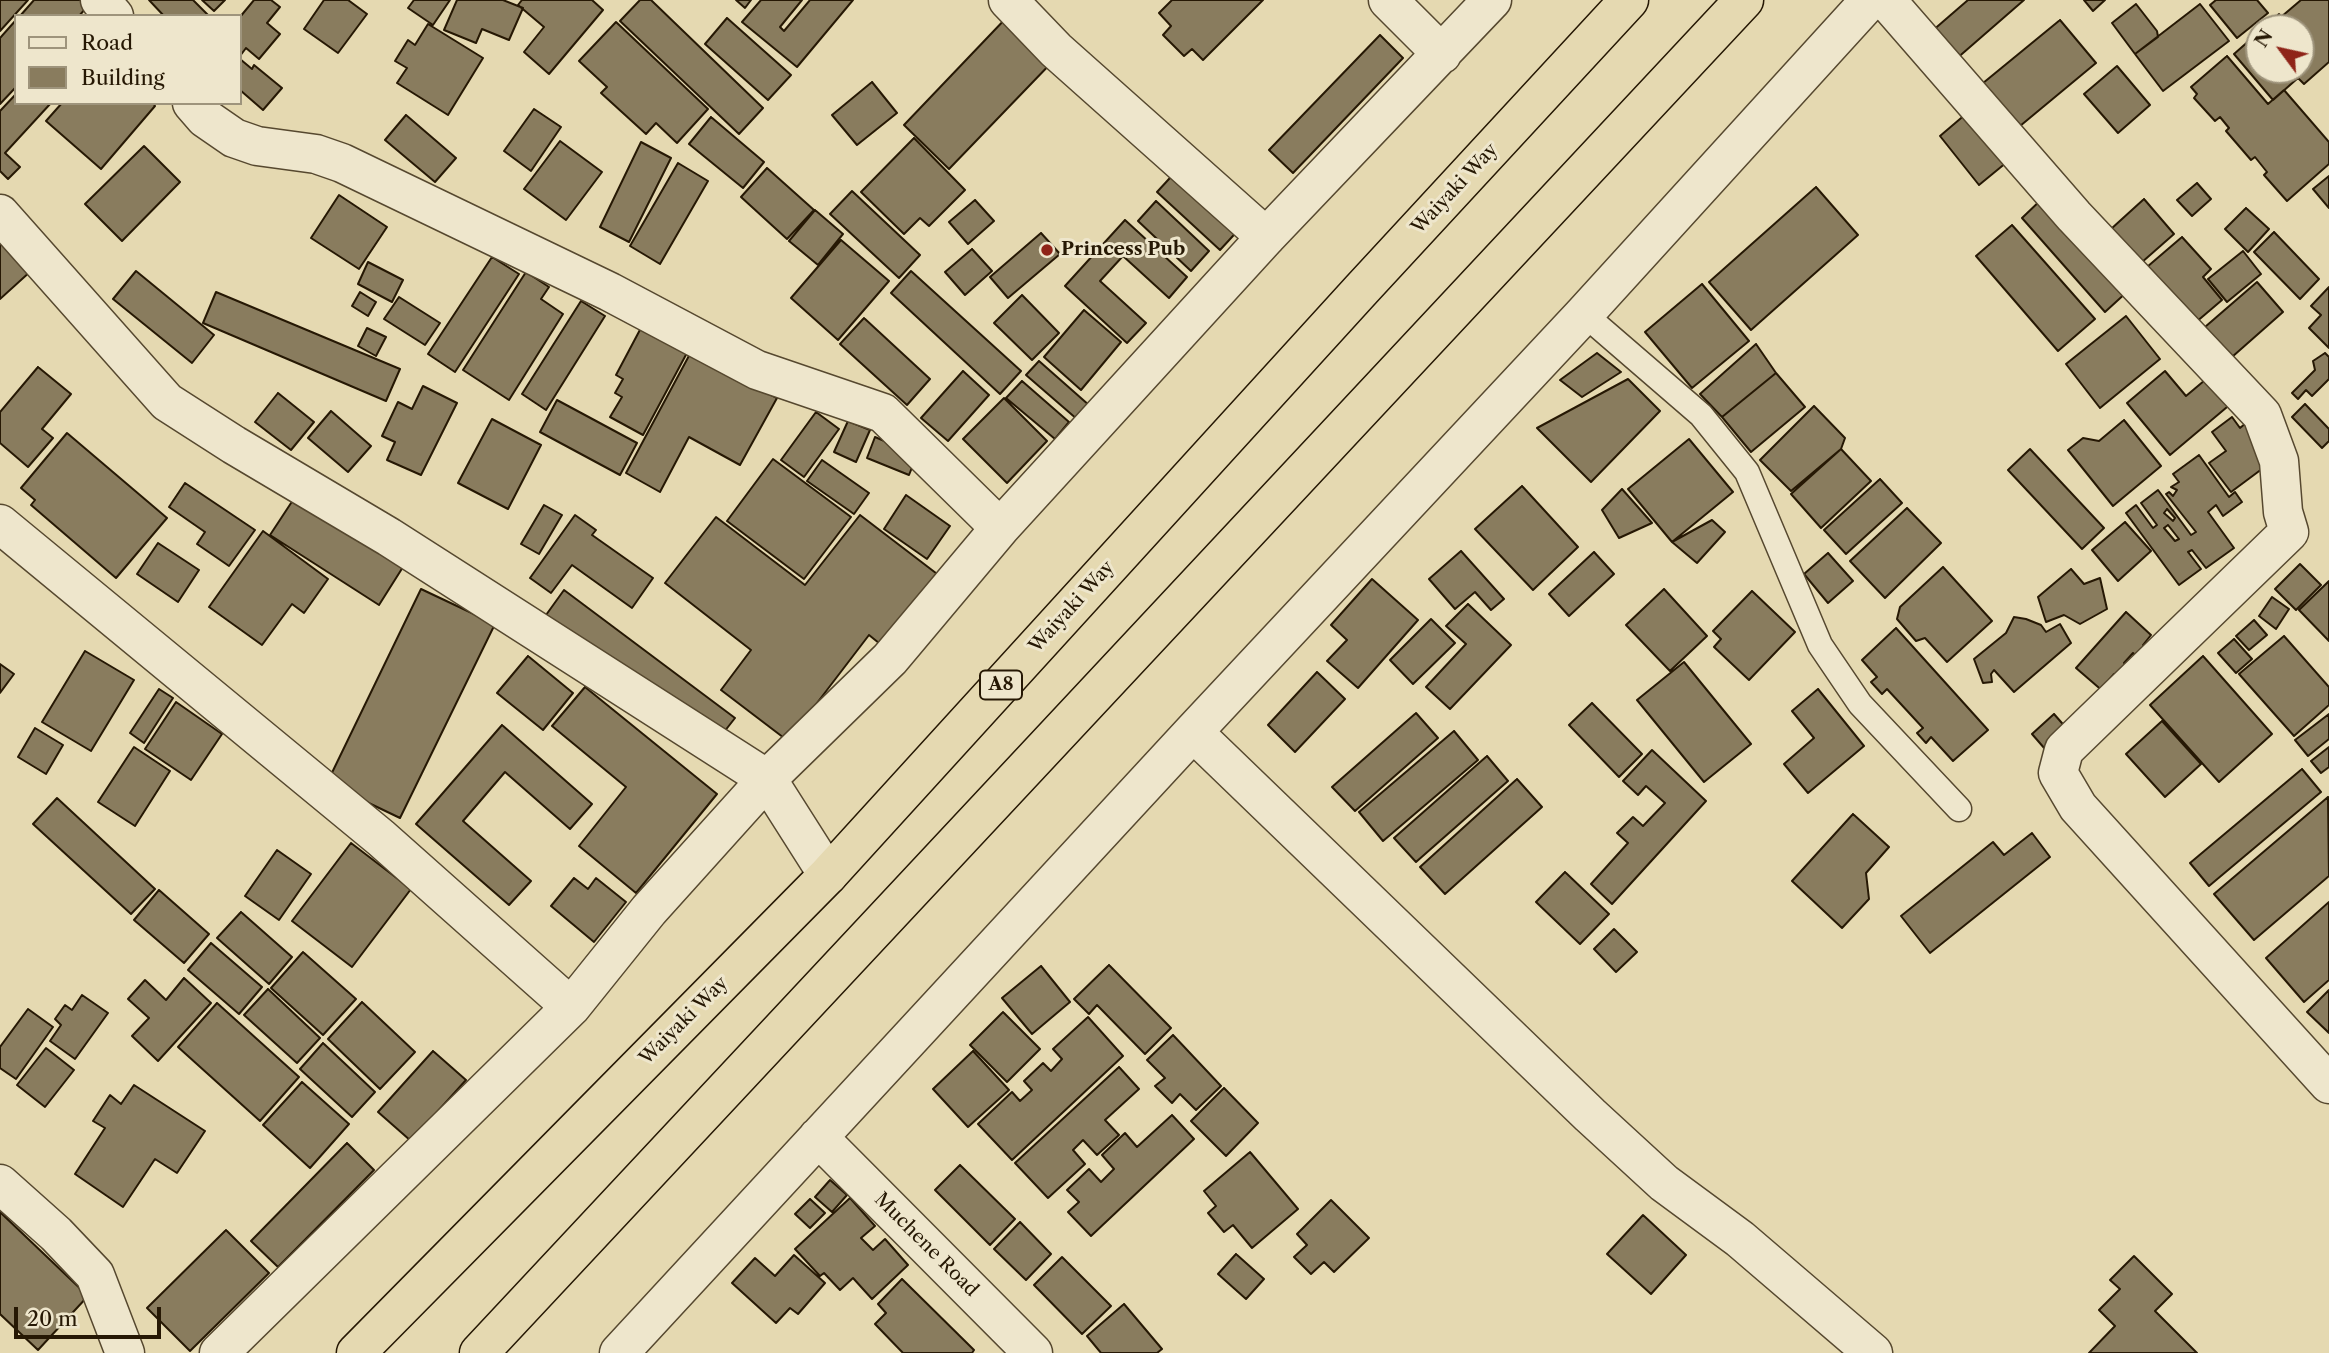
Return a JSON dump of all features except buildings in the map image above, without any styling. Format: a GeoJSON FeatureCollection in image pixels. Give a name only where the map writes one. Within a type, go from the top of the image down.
{"type":"FeatureCollection","features":[{"type":"Feature","properties":{"kind":"highway","name":"Waiyaki Way"},"geometry":{"type":"LineString","coordinates":[[356,1353],[828,875],[1629,0]]}},
{"type":"Feature","properties":{"kind":"highway"},"geometry":{"type":"LineString","coordinates":[[479,1353],[1744,0]]}},
{"type":"Feature","properties":{"kind":"street"},"geometry":{"type":"LineString","coordinates":[[100,0],[112,14]]}},
{"type":"Feature","properties":{"kind":"street"},"geometry":{"type":"LineString","coordinates":[[1009,0],[1056,50],[1266,237]]}},
{"type":"Feature","properties":{"kind":"street"},"geometry":{"type":"LineString","coordinates":[[1388,0],[1442,54]]}},
{"type":"Feature","properties":{"kind":"street"},"geometry":{"type":"LineString","coordinates":[[219,1353],[571,1007],[649,910],[767,779],[890,659],[1000,528],[1266,237],[1492,0]]}},
{"type":"Feature","properties":{"kind":"street"},"geometry":{"type":"LineString","coordinates":[[619,1353],[1584,314],[1870,0]]}},
{"type":"Feature","properties":{"kind":"street"},"geometry":{"type":"LineString","coordinates":[[1886,0],[2074,216],[2262,415],[2279,461],[2283,512],[2289,532],[2064,750],[2058,773],[2078,807],[2329,1084]]}},
{"type":"Feature","properties":{"kind":"street"},"geometry":{"type":"LineString","coordinates":[[194,105],[205,118],[234,138],[257,146],[316,154],[342,163],[610,292],[757,370],[883,413],[1000,528]]}},
{"type":"Feature","properties":{"kind":"street"},"geometry":{"type":"LineString","coordinates":[[0,214],[167,402],[388,537],[767,779],[828,875]]}},
{"type":"Feature","properties":{"kind":"street"},"geometry":{"type":"LineString","coordinates":[[0,524],[381,838],[571,1007]]}},
{"type":"Feature","properties":{"kind":"street"},"geometry":{"type":"LineString","coordinates":[[1193,732],[1599,1124],[1664,1183],[1740,1239],[1873,1353]]}},
{"type":"Feature","properties":{"kind":"street","name":"Muchene Road"},"geometry":{"type":"LineString","coordinates":[[818,1138],[1033,1353]]}},
{"type":"Feature","properties":{"kind":"street"},"geometry":{"type":"LineString","coordinates":[[0,1184],[56,1234],[95,1275],[125,1353]]}},
{"type":"Feature","properties":{"kind":"lane"},"geometry":{"type":"LineString","coordinates":[[1584,314],[1701,415],[1747,472],[1820,645],[1860,704],[1959,809]]}},
{"type":"Feature","properties":{"kind":"place","name":"Princess Pub"},"geometry":{"type":"Point","coordinates":[1047,250]}}]}
